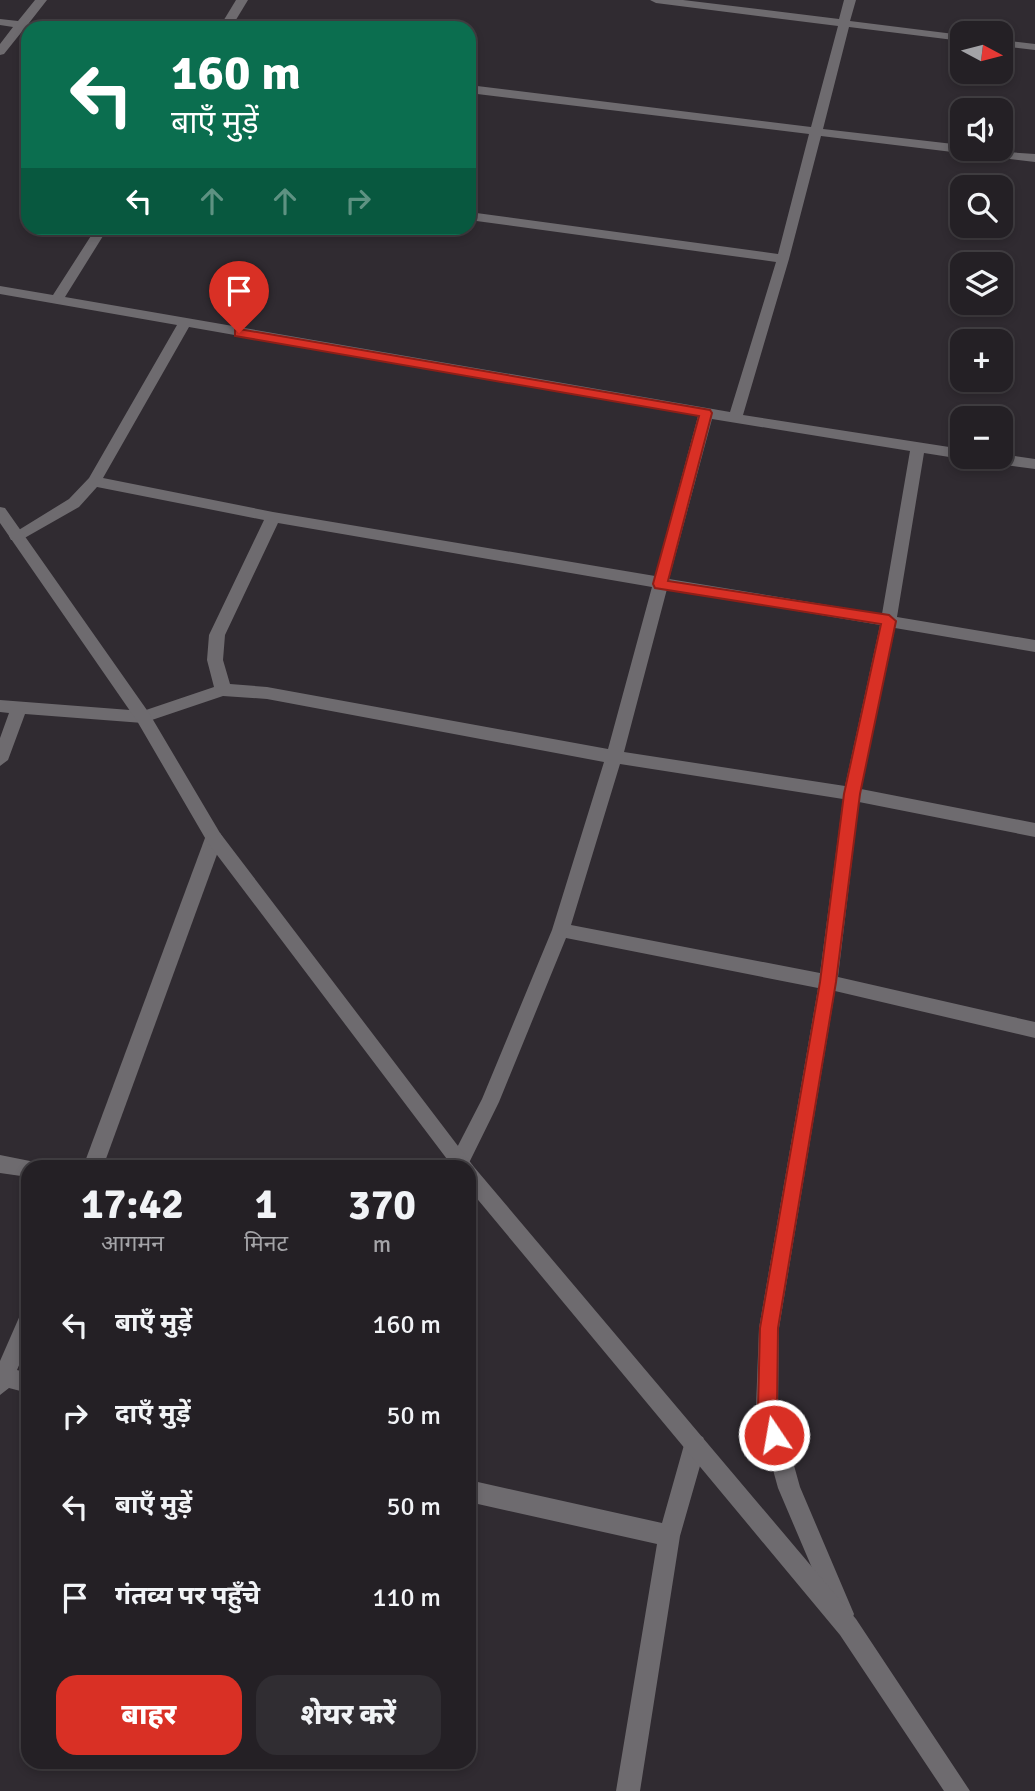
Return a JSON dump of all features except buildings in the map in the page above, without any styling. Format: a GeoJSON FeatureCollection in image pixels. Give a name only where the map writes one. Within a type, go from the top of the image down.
{"type":"FeatureCollection","features":[{"type":"Feature","properties":{"kind":"street"},"geometry":{"type":"LineString","coordinates":[[24,21],[41,0]]}},
{"type":"Feature","properties":{"kind":"street"},"geometry":{"type":"LineString","coordinates":[[229,21],[242,0]]}},
{"type":"Feature","properties":{"kind":"street"},"geometry":{"type":"LineString","coordinates":[[656,0],[950,37]]}},
{"type":"Feature","properties":{"kind":"street"},"geometry":{"type":"LineString","coordinates":[[735,418],[783,259],[850,0]]}},
{"type":"Feature","properties":{"kind":"street"},"geometry":{"type":"LineString","coordinates":[[0,22],[21,25],[0,52]]}},
{"type":"Feature","properties":{"kind":"street"},"geometry":{"type":"LineString","coordinates":[[1013,44],[1035,47]]}},
{"type":"Feature","properties":{"kind":"street"},"geometry":{"type":"LineString","coordinates":[[476,90],[1035,158]]}},
{"type":"Feature","properties":{"kind":"street"},"geometry":{"type":"LineString","coordinates":[[476,217],[783,259]]}},
{"type":"Feature","properties":{"kind":"street"},"geometry":{"type":"LineString","coordinates":[[57,299],[98,235]]}},
{"type":"Feature","properties":{"kind":"street"},"geometry":{"type":"LineString","coordinates":[[0,290],[184,324],[950,452]]}},
{"type":"Feature","properties":{"kind":"street"},"geometry":{"type":"LineString","coordinates":[[16,536],[74,503],[94,481],[184,324]]}},
{"type":"Feature","properties":{"kind":"street"},"geometry":{"type":"LineString","coordinates":[[465,1160],[561,930],[614,757],[706,413]]}},
{"type":"Feature","properties":{"kind":"street"},"geometry":{"type":"LineString","coordinates":[[848,1627],[789,1488],[767,1408],[769,1328],[828,982],[852,794],[889,621],[918,447]]}},
{"type":"Feature","properties":{"kind":"street"},"geometry":{"type":"LineString","coordinates":[[1013,461],[1035,464]]}},
{"type":"Feature","properties":{"kind":"street"},"geometry":{"type":"LineString","coordinates":[[94,481],[273,517],[1035,646]]}},
{"type":"Feature","properties":{"kind":"street"},"geometry":{"type":"LineString","coordinates":[[2,516],[144,717],[214,838],[456,1160]]}},
{"type":"Feature","properties":{"kind":"street"},"geometry":{"type":"LineString","coordinates":[[223,690],[215,660],[217,635],[273,517]]}},
{"type":"Feature","properties":{"kind":"street"},"geometry":{"type":"LineString","coordinates":[[0,706],[144,717],[223,690],[267,693],[614,757],[852,794],[1035,830]]}},
{"type":"Feature","properties":{"kind":"street"},"geometry":{"type":"LineString","coordinates":[[0,760],[19,708]]}},
{"type":"Feature","properties":{"kind":"street"},"geometry":{"type":"LineString","coordinates":[[96,1160],[214,838]]}},
{"type":"Feature","properties":{"kind":"street"},"geometry":{"type":"LineString","coordinates":[[561,930],[828,982],[1035,1030]]}},
{"type":"Feature","properties":{"kind":"street"},"geometry":{"type":"LineString","coordinates":[[0,1164],[21,1167]]}},
{"type":"Feature","properties":{"kind":"street"},"geometry":{"type":"LineString","coordinates":[[476,1185],[848,1627],[958,1791]]}},
{"type":"Feature","properties":{"kind":"street"},"geometry":{"type":"LineString","coordinates":[[21,1336],[2,1381],[21,1382]]}},
{"type":"Feature","properties":{"kind":"street"},"geometry":{"type":"LineString","coordinates":[[628,1791],[669,1536],[695,1445]]}},
{"type":"Feature","properties":{"kind":"street"},"geometry":{"type":"LineString","coordinates":[[476,1493],[669,1536]]}},
{"type":"Feature","properties":{"kind":"route"},"geometry":{"type":"LineString","coordinates":[[239,333],[706,413],[660,584],[889,621],[852,794],[828,982],[769,1328],[767,1408],[774,1435]]}}]}
